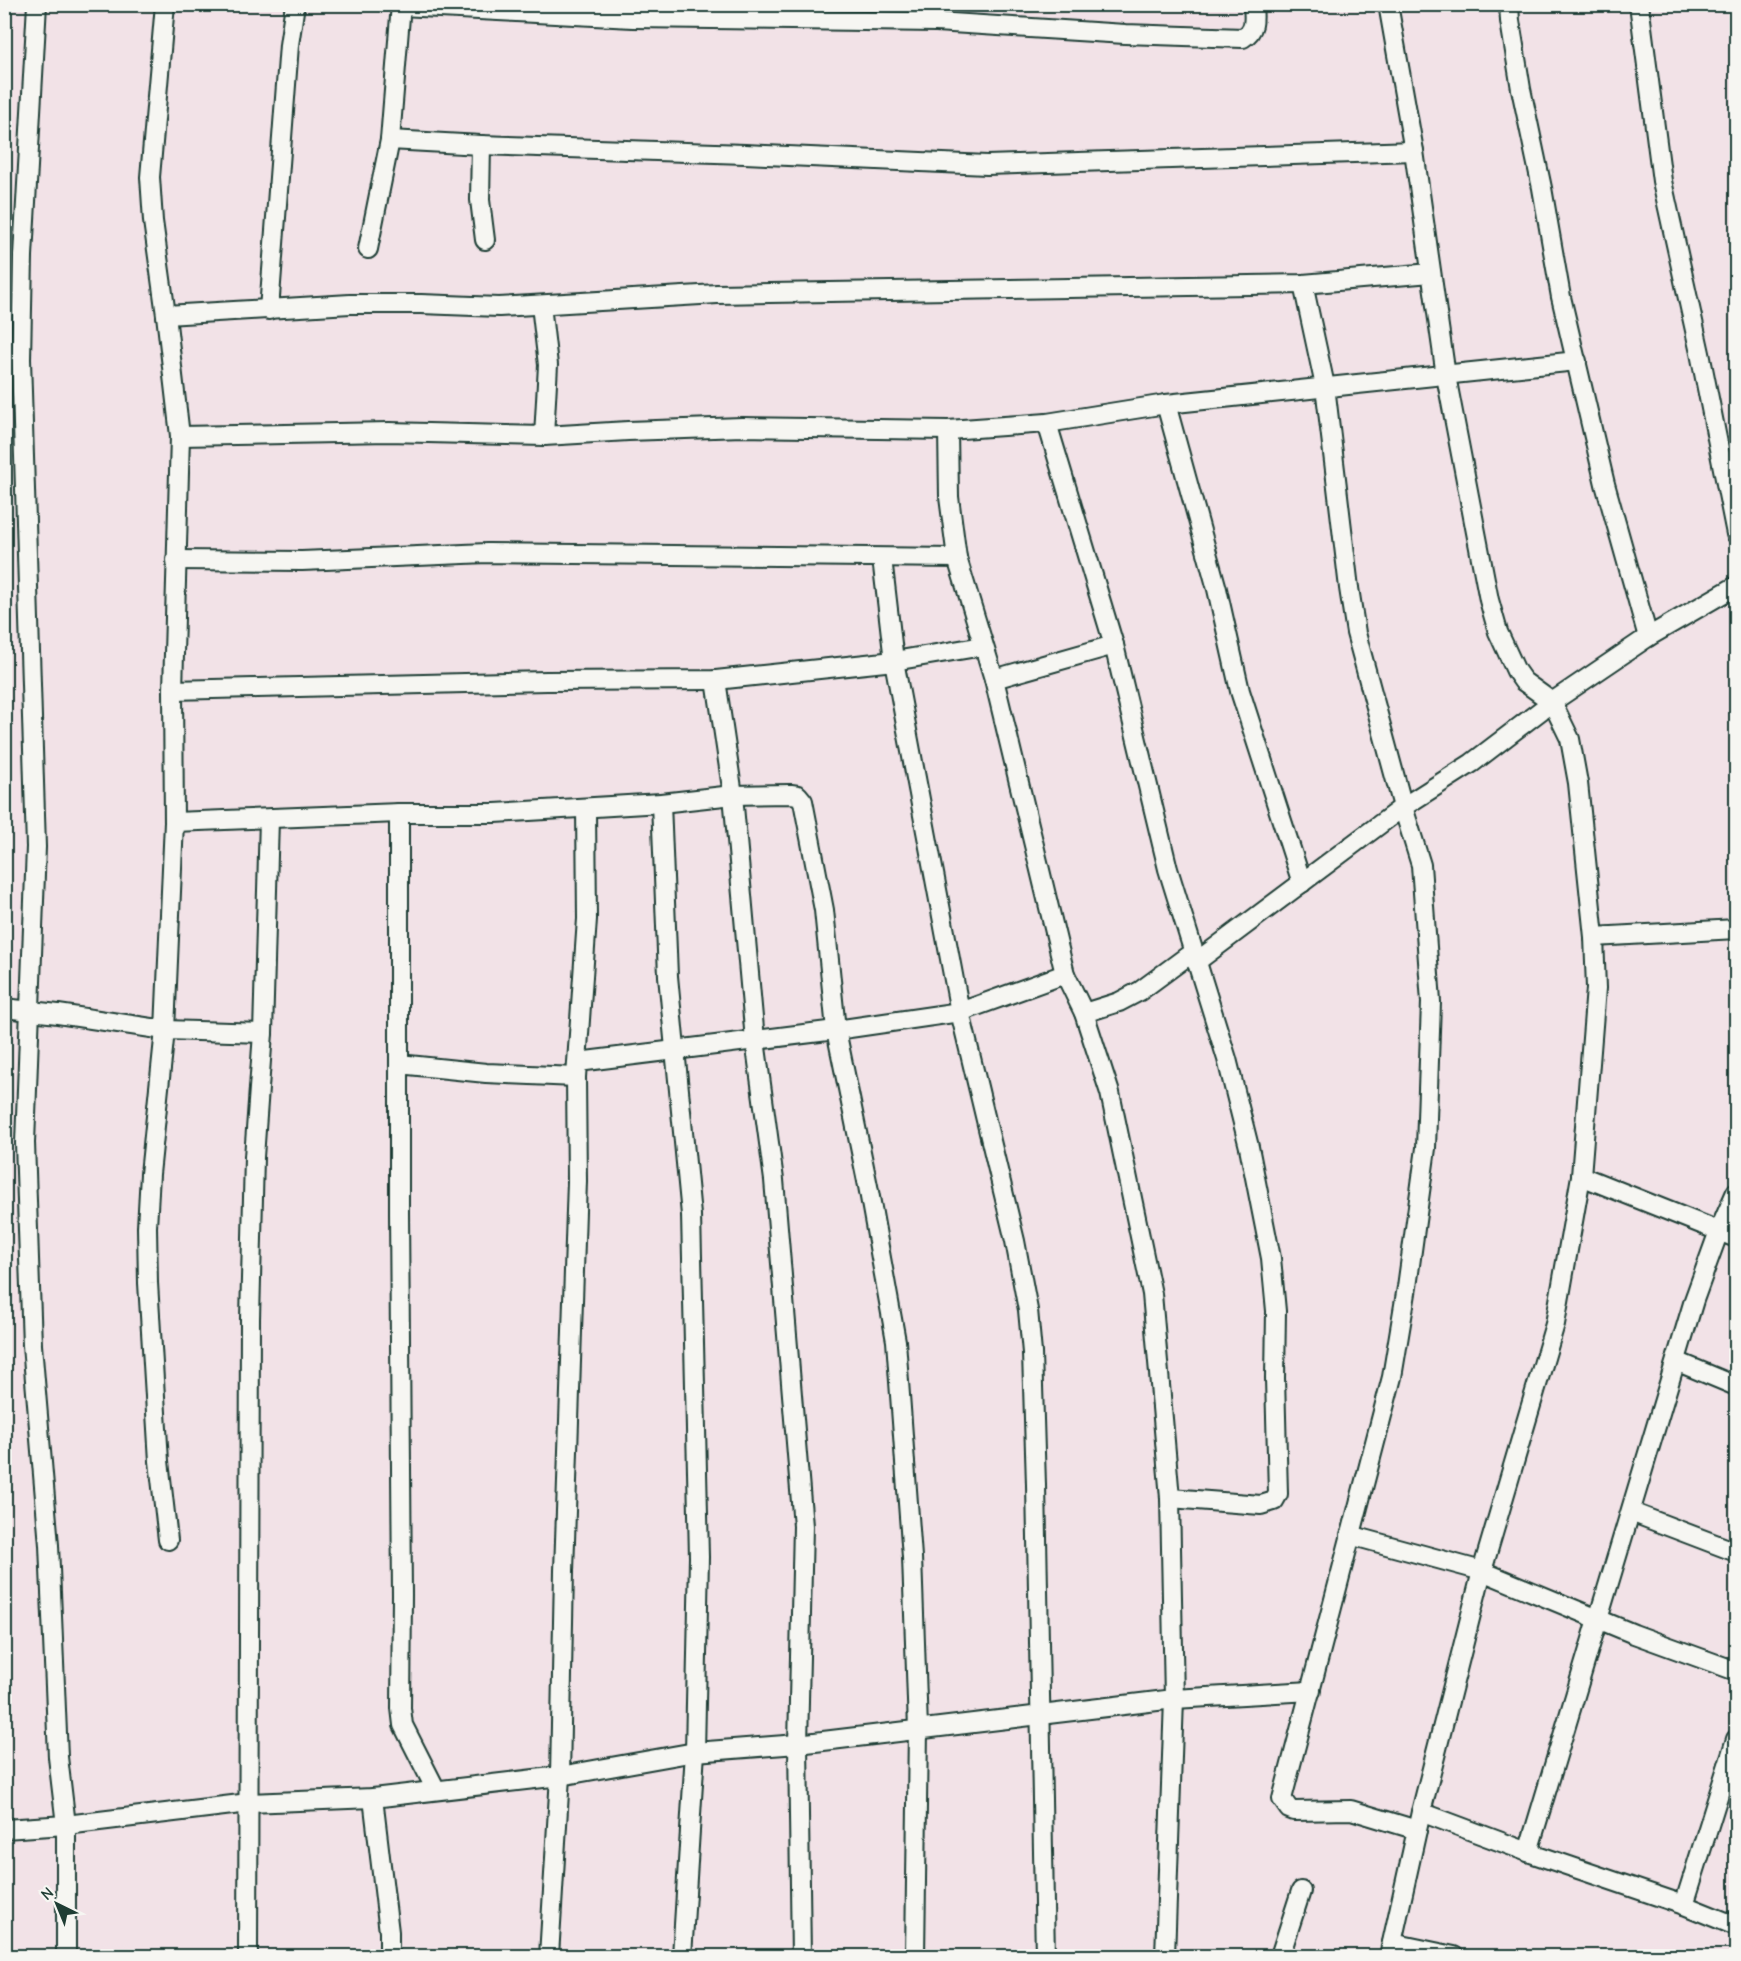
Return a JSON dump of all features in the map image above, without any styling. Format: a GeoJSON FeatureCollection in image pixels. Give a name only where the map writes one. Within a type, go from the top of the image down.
{"type":"FeatureCollection","features":[{"type":"Feature","properties":{"kind":"street"},"geometry":{"type":"LineString","coordinates":[[37,4],[13,359],[36,847],[25,1143],[32,1345],[49,1545],[58,1757],[66,1825],[66,1956]]}},
{"type":"Feature","properties":{"kind":"street"},"geometry":{"type":"LineString","coordinates":[[165,4],[150,177],[153,220],[180,436],[173,690],[174,822],[165,1030],[150,1174],[147,1272],[159,1461],[168,1540]]}},
{"type":"Feature","properties":{"kind":"street"},"geometry":{"type":"LineString","coordinates":[[269,310],[295,4]]}},
{"type":"Feature","properties":{"kind":"street"},"geometry":{"type":"LineString","coordinates":[[368,249],[390,140],[401,5],[633,18],[936,22],[1125,34],[1243,38],[1253,30],[1253,4]]}},
{"type":"Feature","properties":{"kind":"street"},"geometry":{"type":"LineString","coordinates":[[1388,4],[1414,151],[1446,376],[1489,600],[1498,632],[1516,671],[1523,681],[1552,702],[1570,739],[1578,783],[1594,937],[1596,988],[1581,1176],[1555,1324],[1482,1571],[1419,1821],[1390,1950],[1454,1956]]}},
{"type":"Feature","properties":{"kind":"street"},"geometry":{"type":"LineString","coordinates":[[1509,4],[1521,89],[1542,188],[1561,297],[1605,484],[1648,637]]}},
{"type":"Feature","properties":{"kind":"street"},"geometry":{"type":"LineString","coordinates":[[1639,4],[1662,181],[1737,534]]}},
{"type":"Feature","properties":{"kind":"street"},"geometry":{"type":"LineString","coordinates":[[390,140],[987,165],[1414,151]]}},
{"type":"Feature","properties":{"kind":"street"},"geometry":{"type":"LineString","coordinates":[[482,145],[480,200],[485,240]]}},
{"type":"Feature","properties":{"kind":"street"},"geometry":{"type":"LineString","coordinates":[[166,315],[350,304],[499,307],[717,294],[1303,284],[1431,273]]}},
{"type":"Feature","properties":{"kind":"street"},"geometry":{"type":"LineString","coordinates":[[1303,284],[1325,386],[1348,588],[1356,633],[1421,865],[1430,991],[1426,1148],[1392,1377],[1282,1798],[1285,1805],[1294,1811],[1351,1810],[1419,1821],[1528,1852],[1684,1905],[1737,1926]]}},
{"type":"Feature","properties":{"kind":"street"},"geometry":{"type":"LineString","coordinates":[[541,305],[548,365],[544,436]]}},
{"type":"Feature","properties":{"kind":"street"},"geometry":{"type":"LineString","coordinates":[[180,436],[389,432],[544,436],[742,427],[948,430],[1047,423],[1166,404],[1577,361]]}},
{"type":"Feature","properties":{"kind":"street"},"geometry":{"type":"LineString","coordinates":[[1166,404],[1217,589],[1240,691],[1302,883]]}},
{"type":"Feature","properties":{"kind":"street"},"geometry":{"type":"LineString","coordinates":[[1047,423],[1114,645],[1168,869],[1227,1059],[1247,1136],[1270,1258],[1276,1311],[1278,1494],[1274,1501],[1262,1505],[1170,1498]]}},
{"type":"Feature","properties":{"kind":"street"},"geometry":{"type":"LineString","coordinates":[[948,430],[949,496],[957,558],[994,679],[1065,974],[1084,1013],[1110,1093],[1152,1294],[1170,1498],[1174,1699],[1165,1956]]}},
{"type":"Feature","properties":{"kind":"street"},"geometry":{"type":"LineString","coordinates":[[176,560],[302,561],[487,553],[957,558]]}},
{"type":"Feature","properties":{"kind":"street"},"geometry":{"type":"LineString","coordinates":[[882,558],[894,661],[960,1012],[1015,1241],[1028,1310],[1032,1353],[1036,1485],[1046,1956]]}},
{"type":"Feature","properties":{"kind":"street"},"geometry":{"type":"LineString","coordinates":[[1084,1013],[1119,1002],[1195,957],[1302,883],[1403,807],[1472,763],[1552,702],[1648,637],[1737,586]]}},
{"type":"Feature","properties":{"kind":"street"},"geometry":{"type":"LineString","coordinates":[[994,679],[1114,645]]}},
{"type":"Feature","properties":{"kind":"street"},"geometry":{"type":"LineString","coordinates":[[173,690],[547,681],[716,680],[894,661],[983,646]]}},
{"type":"Feature","properties":{"kind":"street"},"geometry":{"type":"LineString","coordinates":[[716,680],[733,795],[755,1040],[774,1180],[803,1526],[798,1744],[801,1956]]}},
{"type":"Feature","properties":{"kind":"street"},"geometry":{"type":"LineString","coordinates":[[174,822],[399,813],[495,813],[661,803],[733,795],[791,794],[798,795],[803,801],[824,910],[836,1030],[868,1186],[896,1341],[912,1557],[918,1729],[915,1956]]}},
{"type":"Feature","properties":{"kind":"street"},"geometry":{"type":"LineString","coordinates":[[661,803],[668,976],[691,1215],[699,1557],[695,1752],[682,1956]]}},
{"type":"Feature","properties":{"kind":"street"},"geometry":{"type":"LineString","coordinates":[[549,1956],[560,1776],[564,1571],[577,1181],[577,1070],[587,919],[586,808]]}},
{"type":"Feature","properties":{"kind":"street"},"geometry":{"type":"LineString","coordinates":[[399,813],[401,1708],[403,1725],[436,1790]]}},
{"type":"Feature","properties":{"kind":"street"},"geometry":{"type":"LineString","coordinates":[[248,1956],[250,1319],[254,1157],[263,1033],[269,819]]}},
{"type":"Feature","properties":{"kind":"street"},"geometry":{"type":"LineString","coordinates":[[1594,937],[1737,929]]}},
{"type":"Feature","properties":{"kind":"street"},"geometry":{"type":"LineString","coordinates":[[399,1064],[486,1073],[577,1070],[674,1051],[960,1012],[1065,974]]}},
{"type":"Feature","properties":{"kind":"street"},"geometry":{"type":"LineString","coordinates":[[31,984],[58,1014]]}},
{"type":"Feature","properties":{"kind":"street"},"geometry":{"type":"LineString","coordinates":[[4,1008],[165,1030],[263,1033]]}},
{"type":"Feature","properties":{"kind":"street"},"geometry":{"type":"LineString","coordinates":[[1581,1176],[1737,1238]]}},
{"type":"Feature","properties":{"kind":"street"},"geometry":{"type":"LineString","coordinates":[[1528,1852],[1694,1300],[1719,1231],[1737,1192]]}},
{"type":"Feature","properties":{"kind":"street"},"geometry":{"type":"LineString","coordinates":[[1676,1361],[1737,1386]]}},
{"type":"Feature","properties":{"kind":"street"},"geometry":{"type":"LineString","coordinates":[[1631,1512],[1737,1552]]}},
{"type":"Feature","properties":{"kind":"street"},"geometry":{"type":"LineString","coordinates":[[1350,1535],[1482,1571],[1599,1619],[1737,1671]]}},
{"type":"Feature","properties":{"kind":"street"},"geometry":{"type":"LineString","coordinates":[[4,1829],[66,1825],[249,1803],[373,1798],[560,1776],[695,1752],[798,1744],[1174,1699],[1311,1690]]}},
{"type":"Feature","properties":{"kind":"street"},"geometry":{"type":"LineString","coordinates":[[1684,1905],[1737,1739]]}},
{"type":"Feature","properties":{"kind":"street"},"geometry":{"type":"LineString","coordinates":[[373,1798],[389,1932],[389,1956]]}},
{"type":"Feature","properties":{"kind":"street"},"geometry":{"type":"LineString","coordinates":[[1280,1956],[1301,1891]]}}]}
